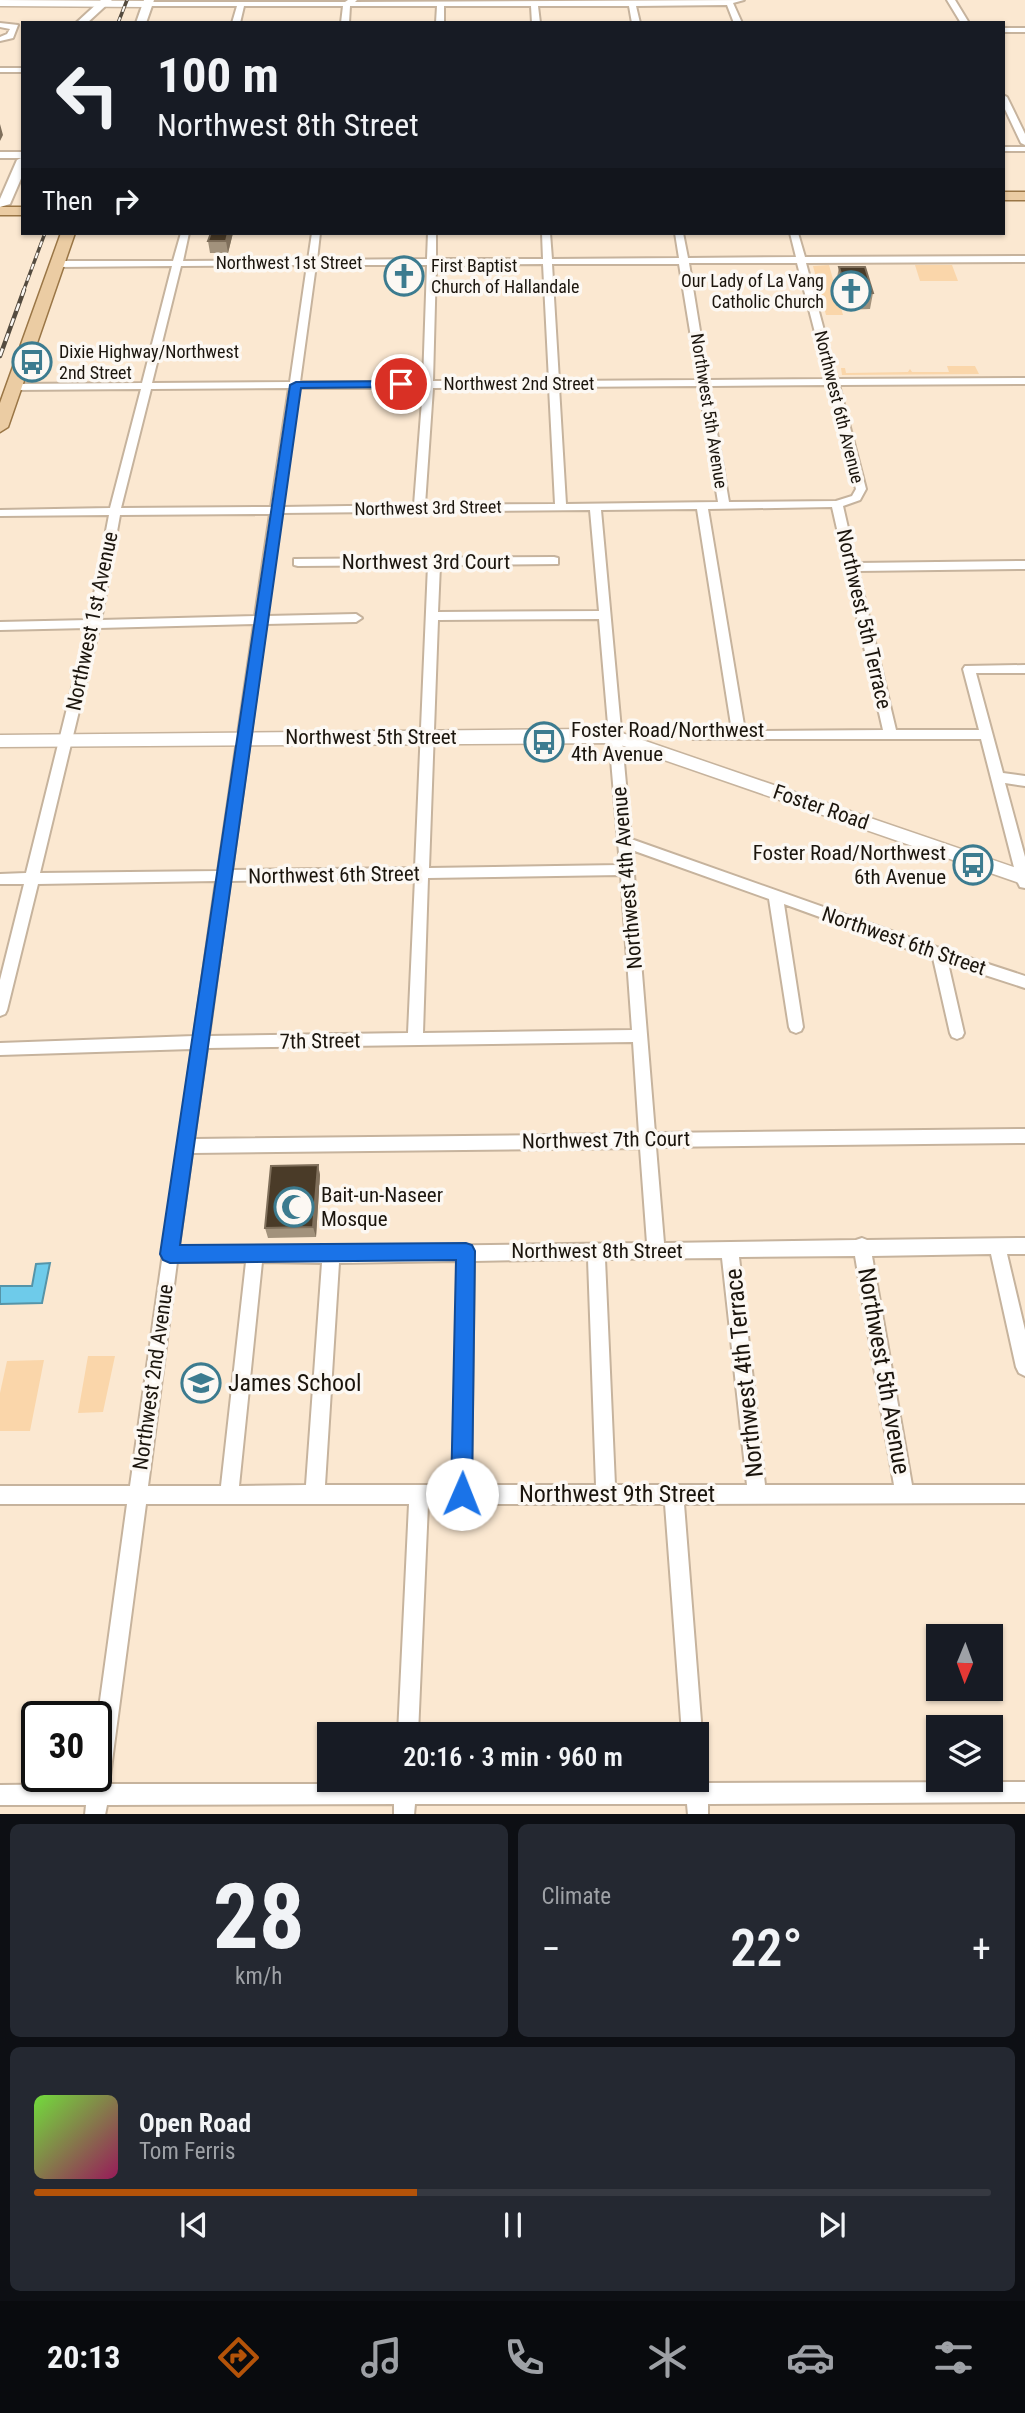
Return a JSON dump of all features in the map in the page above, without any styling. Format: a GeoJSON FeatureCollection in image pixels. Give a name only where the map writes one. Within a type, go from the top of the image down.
{"type":"FeatureCollection","features":[{"type":"Feature","properties":{"kind":"main road"},"geometry":{"type":"LineString","coordinates":[[83,21],[106,1]]}},
{"type":"Feature","properties":{"kind":"main road"},"geometry":{"type":"LineString","coordinates":[[142,21],[148,2]]}},
{"type":"Feature","properties":{"kind":"main road"},"geometry":{"type":"LineString","coordinates":[[2,210],[21,162]]}},
{"type":"Feature","properties":{"kind":"main road"},"geometry":{"type":"LineString","coordinates":[[1013,203],[1025,196]]}},
{"type":"Feature","properties":{"kind":"main road"},"geometry":{"type":"LineString","coordinates":[[2,210],[21,205]]}},
{"type":"Feature","properties":{"kind":"main road"},"geometry":{"type":"LineString","coordinates":[[2,210],[21,211]]}},
{"type":"Feature","properties":{"kind":"main road"},"geometry":{"type":"LineString","coordinates":[[0,426],[67,235]]}},
{"type":"Feature","properties":{"kind":"street"},"geometry":{"type":"LineString","coordinates":[[0,3],[106,1],[240,4],[632,4],[740,0]]}},
{"type":"Feature","properties":{"kind":"street"},"geometry":{"type":"LineString","coordinates":[[951,0],[964,21]]}},
{"type":"Feature","properties":{"kind":"street"},"geometry":{"type":"LineString","coordinates":[[730,1],[737,21]]}},
{"type":"Feature","properties":{"kind":"street"},"geometry":{"type":"LineString","coordinates":[[345,21],[350,2]]}},
{"type":"Feature","properties":{"kind":"street"},"geometry":{"type":"LineString","coordinates":[[71,3],[85,8],[90,15]]}},
{"type":"Feature","properties":{"kind":"street"},"geometry":{"type":"LineString","coordinates":[[236,21],[240,4]]}},
{"type":"Feature","properties":{"kind":"street"},"geometry":{"type":"LineString","coordinates":[[440,21],[441,4]]}},
{"type":"Feature","properties":{"kind":"street"},"geometry":{"type":"LineString","coordinates":[[534,4],[536,21]]}},
{"type":"Feature","properties":{"kind":"street"},"geometry":{"type":"LineString","coordinates":[[632,4],[636,21]]}},
{"type":"Feature","properties":{"kind":"street"},"geometry":{"type":"LineString","coordinates":[[0,24],[15,27],[10,36],[0,39]]}},
{"type":"Feature","properties":{"kind":"street"},"geometry":{"type":"LineString","coordinates":[[1005,30],[1025,30]]}},
{"type":"Feature","properties":{"kind":"street"},"geometry":{"type":"LineString","coordinates":[[0,70],[21,70]]}},
{"type":"Feature","properties":{"kind":"street"},"geometry":{"type":"LineString","coordinates":[[1005,106],[1025,144]]}},
{"type":"Feature","properties":{"kind":"street"},"geometry":{"type":"LineString","coordinates":[[1005,149],[1025,149]]}},
{"type":"Feature","properties":{"kind":"street"},"geometry":{"type":"LineString","coordinates":[[0,155],[21,157]]}},
{"type":"Feature","properties":{"kind":"street","name":"Northwest 1st Avenue"},"geometry":{"type":"LineString","coordinates":[[0,1010],[94,624],[115,511],[184,235]]}},
{"type":"Feature","properties":{"kind":"street","name":"Northwest 2nd Avenue"},"geometry":{"type":"LineString","coordinates":[[96,1805],[170,1254],[316,235]]}},
{"type":"Feature","properties":{"kind":"street"},"geometry":{"type":"LineString","coordinates":[[419,508],[428,384],[432,235]]}},
{"type":"Feature","properties":{"kind":"street"},"geometry":{"type":"LineString","coordinates":[[546,235],[561,507]]}},
{"type":"Feature","properties":{"kind":"street","name":"Northwest 5th Avenue"},"geometry":{"type":"LineString","coordinates":[[680,235],[724,506]]}},
{"type":"Feature","properties":{"kind":"street","name":"Northwest 6th Avenue"},"geometry":{"type":"LineString","coordinates":[[795,235],[861,489],[856,498]]}},
{"type":"Feature","properties":{"kind":"street","name":"Northwest 1st Street"},"geometry":{"type":"LineString","coordinates":[[57,264],[1025,259]]}},
{"type":"Feature","properties":{"kind":"street","name":"Northwest 2nd Street"},"geometry":{"type":"LineString","coordinates":[[14,387],[1025,381]]}},
{"type":"Feature","properties":{"kind":"street","name":"Northwest 3rd Street"},"geometry":{"type":"LineString","coordinates":[[0,513],[724,506],[837,504],[856,498]]}},
{"type":"Feature","properties":{"kind":"street","name":"Northwest 5th Terrace"},"geometry":{"type":"LineString","coordinates":[[837,504],[891,733]]}},
{"type":"Feature","properties":{"kind":"street","name":"Northwest 4th Avenue"},"geometry":{"type":"LineString","coordinates":[[595,506],[625,842],[656,1250]]}},
{"type":"Feature","properties":{"kind":"street","name":"Northwest 5th Avenue"},"geometry":{"type":"LineString","coordinates":[[702,506],[739,735]]}},
{"type":"Feature","properties":{"kind":"street","name":"Northwest 3rd Court"},"geometry":{"type":"LineString","coordinates":[[298,562],[554,561]]}},
{"type":"Feature","properties":{"kind":"street"},"geometry":{"type":"LineString","coordinates":[[415,1040],[434,563]]}},
{"type":"Feature","properties":{"kind":"street"},"geometry":{"type":"LineString","coordinates":[[852,568],[1025,565]]}},
{"type":"Feature","properties":{"kind":"street"},"geometry":{"type":"LineString","coordinates":[[433,615],[605,615]]}},
{"type":"Feature","properties":{"kind":"street"},"geometry":{"type":"LineString","coordinates":[[0,626],[356,618]]}},
{"type":"Feature","properties":{"kind":"street"},"geometry":{"type":"LineString","coordinates":[[1025,669],[969,669],[1025,880]]}},
{"type":"Feature","properties":{"kind":"street"},"geometry":{"type":"LineString","coordinates":[[697,736],[986,734]]}},
{"type":"Feature","properties":{"kind":"street","name":"Northwest 5th Street"},"geometry":{"type":"LineString","coordinates":[[0,741],[615,737]]}},
{"type":"Feature","properties":{"kind":"street","name":"Foster Road"},"geometry":{"type":"LineString","coordinates":[[615,737],[1025,880]]}},
{"type":"Feature","properties":{"kind":"street"},"geometry":{"type":"LineString","coordinates":[[996,777],[1025,781]]}},
{"type":"Feature","properties":{"kind":"street","name":"Northwest 6th Street"},"geometry":{"type":"LineString","coordinates":[[625,842],[1025,982]]}},
{"type":"Feature","properties":{"kind":"street","name":"Northwest 6th Street"},"geometry":{"type":"LineString","coordinates":[[0,879],[627,870]]}},
{"type":"Feature","properties":{"kind":"street"},"geometry":{"type":"LineString","coordinates":[[776,897],[796,1027]]}},
{"type":"Feature","properties":{"kind":"street"},"geometry":{"type":"LineString","coordinates":[[939,954],[957,1033]]}},
{"type":"Feature","properties":{"kind":"street","name":"7th Street"},"geometry":{"type":"LineString","coordinates":[[0,1049],[202,1042],[640,1036]]}},
{"type":"Feature","properties":{"kind":"street","name":"Northwest 7th Court"},"geometry":{"type":"LineString","coordinates":[[186,1146],[1025,1136]]}},
{"type":"Feature","properties":{"kind":"street","name":"Northwest 5th Avenue"},"geometry":{"type":"LineString","coordinates":[[862,1246],[905,1495]]}},
{"type":"Feature","properties":{"kind":"street","name":"Northwest 8th Street"},"geometry":{"type":"LineString","coordinates":[[170,1254],[331,1255],[466,1251],[730,1251],[862,1246],[1025,1246]]}},
{"type":"Feature","properties":{"kind":"street"},"geometry":{"type":"LineString","coordinates":[[997,1246],[1025,1367]]}},
{"type":"Feature","properties":{"kind":"street"},"geometry":{"type":"LineString","coordinates":[[462,1494],[466,1251]]}},
{"type":"Feature","properties":{"kind":"street"},"geometry":{"type":"LineString","coordinates":[[596,1251],[606,1495]]}},
{"type":"Feature","properties":{"kind":"street","name":"Northwest 4th Terrace"},"geometry":{"type":"LineString","coordinates":[[730,1251],[757,1494]]}},
{"type":"Feature","properties":{"kind":"street"},"geometry":{"type":"LineString","coordinates":[[229,1495],[255,1254]]}},
{"type":"Feature","properties":{"kind":"street"},"geometry":{"type":"LineString","coordinates":[[315,1495],[331,1255]]}},
{"type":"Feature","properties":{"kind":"street"},"geometry":{"type":"LineString","coordinates":[[408,1722],[418,1494]]}},
{"type":"Feature","properties":{"kind":"street","name":"Northwest 9th Street"},"geometry":{"type":"LineString","coordinates":[[0,1495],[1025,1494]]}},
{"type":"Feature","properties":{"kind":"street"},"geometry":{"type":"LineString","coordinates":[[674,1495],[691,1722]]}},
{"type":"Feature","properties":{"kind":"street"},"geometry":{"type":"LineString","coordinates":[[0,1795],[96,1805],[317,1791]]}},
{"type":"Feature","properties":{"kind":"street"},"geometry":{"type":"LineString","coordinates":[[404,1814],[405,1792]]}},
{"type":"Feature","properties":{"kind":"street"},"geometry":{"type":"LineString","coordinates":[[580,1792],[697,1796],[1025,1792]]}},
{"type":"Feature","properties":{"kind":"shaded area"},"geometry":{"type":"Polygon","coordinates":[[[829,265],[843,315],[826,315],[813,266],[829,265]]]}},
{"type":"Feature","properties":{"kind":"shaded area"},"geometry":{"type":"Polygon","coordinates":[[[915,265],[952,265],[958,281],[920,281],[915,265]]]}},
{"type":"Feature","properties":{"kind":"shaded area"},"geometry":{"type":"Polygon","coordinates":[[[947,366],[975,366],[979,374],[842,375],[841,368],[845,368],[846,373],[908,372],[910,369],[912,372],[949,372],[947,366]]]}},
{"type":"Feature","properties":{"kind":"shaded area"},"geometry":{"type":"Polygon","coordinates":[[[88,1356],[115,1356],[103,1412],[78,1413],[88,1356]]]}},
{"type":"Feature","properties":{"kind":"shaded area"},"geometry":{"type":"Polygon","coordinates":[[[44,1360],[30,1431],[0,1431],[0,1393],[7,1361],[44,1360]]]}},
{"type":"Feature","properties":{"kind":"water"},"geometry":{"type":"Polygon","coordinates":[[[50,1263],[42,1303],[0,1304],[0,1286],[32,1286],[36,1264],[50,1263]]]}},
{"type":"Feature","properties":{"kind":"building"},"geometry":{"type":"Polygon","coordinates":[[[210,235],[228,235],[226,241],[208,241],[210,235]]]}},
{"type":"Feature","properties":{"kind":"building"},"geometry":{"type":"Polygon","coordinates":[[[839,267],[865,267],[873,293],[847,294],[839,267]]]}},
{"type":"Feature","properties":{"kind":"building","name":"Bait-un-Naseer Mosque"},"geometry":{"type":"Polygon","coordinates":[[[318,1165],[313,1227],[265,1228],[271,1166],[318,1165]]]}},
{"type":"Feature","properties":{"kind":"railway"},"geometry":{"type":"LineString","coordinates":[[119,21],[127,0]]}},
{"type":"Feature","properties":{"kind":"railway"},"geometry":{"type":"LineString","coordinates":[[23,292],[44,235]]}},
{"type":"Feature","properties":{"kind":"railway"},"geometry":{"type":"LineString","coordinates":[[0,356],[24,290]]}},
{"type":"Feature","properties":{"kind":"place","name":"First Baptist Church of Hallandale"},"geometry":{"type":"Point","coordinates":[404,276]}},
{"type":"Feature","properties":{"kind":"place","name":"Our Lady of La Vang Catholic Church"},"geometry":{"type":"Point","coordinates":[851,291]}},
{"type":"Feature","properties":{"kind":"place","name":"Dixie Highway/Northwest 2nd Street"},"geometry":{"type":"Point","coordinates":[32,362]}},
{"type":"Feature","properties":{"kind":"place","name":"Foster Road/Northwest 4th Avenue"},"geometry":{"type":"Point","coordinates":[544,742]}},
{"type":"Feature","properties":{"kind":"place","name":"Foster Road/Northwest 6th Avenue"},"geometry":{"type":"Point","coordinates":[973,865]}},
{"type":"Feature","properties":{"kind":"place","name":"Bait-un-Naseer Mosque"},"geometry":{"type":"Point","coordinates":[294,1207]}},
{"type":"Feature","properties":{"kind":"place","name":"James School"},"geometry":{"type":"Point","coordinates":[201,1383]}},
{"type":"Feature","properties":{"kind":"route"},"geometry":{"type":"LineString","coordinates":[[401,384],[296,385],[170,1254],[331,1255],[466,1251],[462,1494]]}}]}
